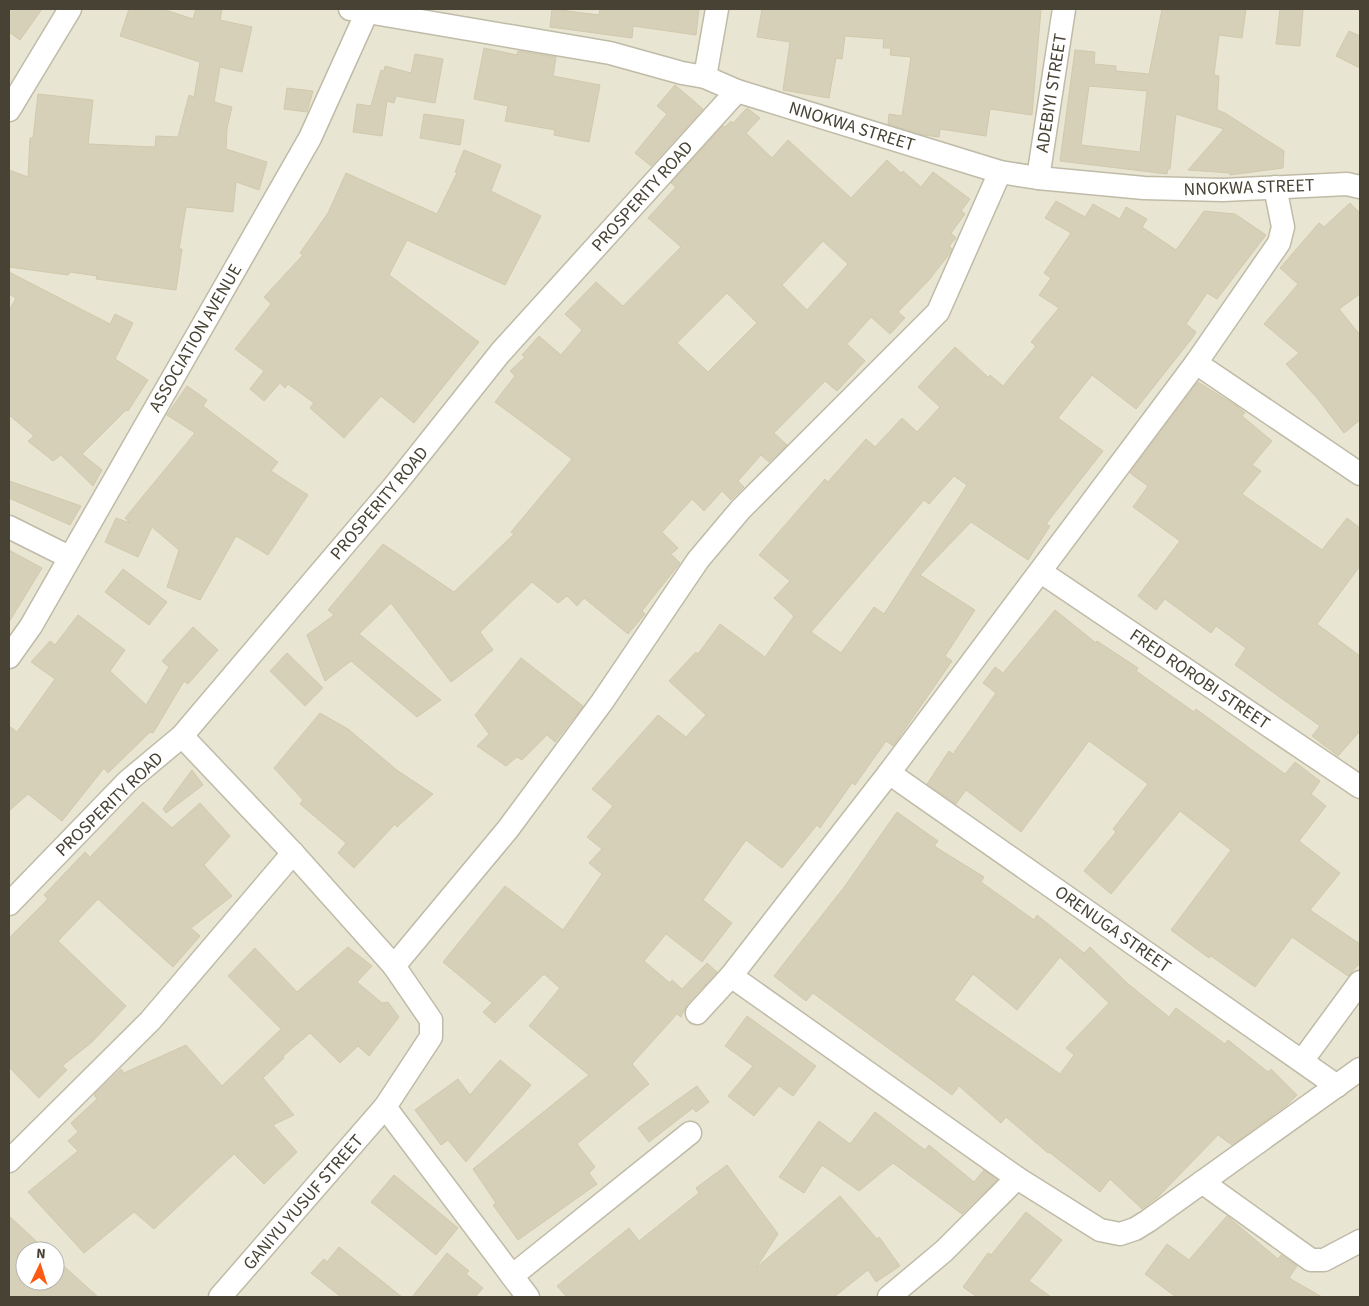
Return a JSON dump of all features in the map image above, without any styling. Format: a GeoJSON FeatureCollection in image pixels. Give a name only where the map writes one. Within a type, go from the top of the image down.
{"type":"FeatureCollection","features":[{"type":"Feature","properties":{"kind":"street"},"geometry":{"type":"LineString","coordinates":[[9,110],[70,9]]}},
{"type":"Feature","properties":{"kind":"street"},"geometry":{"type":"LineString","coordinates":[[705,77],[717,9]]}},
{"type":"Feature","properties":{"kind":"street","name":"ADEBIYI STREET"},"geometry":{"type":"LineString","coordinates":[[1038,178],[1064,9]]}},
{"type":"Feature","properties":{"kind":"street","name":"NNOKWA STREET"},"geometry":{"type":"LineString","coordinates":[[359,11],[610,53],[682,73],[705,77],[738,91],[1000,172],[1038,178],[1144,188],[1224,190],[1347,184],[1360,187]]}},
{"type":"Feature","properties":{"kind":"street","name":"ASSOCIATION AVENUE"},"geometry":{"type":"LineString","coordinates":[[9,657],[31,626],[310,138],[359,11]]}},
{"type":"Feature","properties":{"kind":"street","name":"PROSPERITY ROAD"},"geometry":{"type":"LineString","coordinates":[[9,904],[128,781],[182,736],[395,485],[500,353],[738,91]]}},
{"type":"Feature","properties":{"kind":"street"},"geometry":{"type":"LineString","coordinates":[[394,966],[508,829],[602,702],[698,560],[740,509],[938,312],[1000,172]]}},
{"type":"Feature","properties":{"kind":"street"},"geometry":{"type":"LineString","coordinates":[[697,1013],[731,976],[889,773],[1196,363],[1278,243],[1283,227],[1275,187]]}},
{"type":"Feature","properties":{"kind":"street"},"geometry":{"type":"LineString","coordinates":[[1196,363],[1360,474]]}},
{"type":"Feature","properties":{"kind":"street"},"geometry":{"type":"LineString","coordinates":[[9,527],[69,557]]}},
{"type":"Feature","properties":{"kind":"street","name":"FRED ROROBI STREET"},"geometry":{"type":"LineString","coordinates":[[1040,572],[1360,787]]}},
{"type":"Feature","properties":{"kind":"street","name":"GANIYU YUSUF STREET"},"geometry":{"type":"LineString","coordinates":[[182,736],[293,852],[394,966],[431,1020],[430,1037],[385,1107],[220,1297]]}},
{"type":"Feature","properties":{"kind":"street","name":"ORENUGA STREET"},"geometry":{"type":"LineString","coordinates":[[889,773],[1337,1086]]}},
{"type":"Feature","properties":{"kind":"street"},"geometry":{"type":"LineString","coordinates":[[9,1161],[150,1021],[293,852]]}},
{"type":"Feature","properties":{"kind":"street"},"geometry":{"type":"LineString","coordinates":[[731,976],[1017,1178],[1100,1230],[1120,1234],[1135,1229],[1360,1069]]}},
{"type":"Feature","properties":{"kind":"street"},"geometry":{"type":"LineString","coordinates":[[1302,1061],[1360,982]]}},
{"type":"Feature","properties":{"kind":"street"},"geometry":{"type":"LineString","coordinates":[[385,1107],[528,1297]]}},
{"type":"Feature","properties":{"kind":"street"},"geometry":{"type":"LineString","coordinates":[[512,1276],[690,1133]]}},
{"type":"Feature","properties":{"kind":"street"},"geometry":{"type":"LineString","coordinates":[[889,1297],[944,1252],[1017,1178]]}},
{"type":"Feature","properties":{"kind":"street"},"geometry":{"type":"LineString","coordinates":[[1202,1182],[1311,1260],[1324,1260],[1360,1241]]}},
{"type":"Feature","properties":{"kind":"shaded area"},"geometry":{"type":"Polygon","coordinates":[[[9,9],[1360,9],[1360,1297],[9,1297],[9,9]]]}},
{"type":"Feature","properties":{"kind":"building"},"geometry":{"type":"Polygon","coordinates":[[[9,9],[42,9],[20,40],[9,32],[9,9]]]}},
{"type":"Feature","properties":{"kind":"building"},"geometry":{"type":"Polygon","coordinates":[[[129,9],[162,9],[193,19],[196,9],[222,9],[220,20],[252,27],[242,72],[220,67],[214,102],[232,107],[227,128],[226,149],[267,162],[259,190],[236,182],[233,212],[186,207],[179,249],[182,249],[176,290],[96,279],[97,276],[70,272],[68,275],[9,267],[9,170],[28,177],[30,138],[33,138],[38,94],[93,100],[88,144],[155,147],[156,136],[178,137],[189,95],[194,97],[200,62],[120,36],[129,9]]]}},
{"type":"Feature","properties":{"kind":"building"},"geometry":{"type":"Polygon","coordinates":[[[552,9],[599,15],[600,9],[699,9],[696,35],[633,26],[632,38],[550,27],[552,9]]]}},
{"type":"Feature","properties":{"kind":"building"},"geometry":{"type":"Polygon","coordinates":[[[762,9],[1041,9],[1032,115],[990,109],[986,136],[940,129],[939,137],[924,135],[888,124],[889,114],[902,116],[911,57],[890,55],[891,48],[883,48],[884,39],[845,36],[842,59],[836,58],[829,98],[783,90],[790,42],[757,37],[762,9]]]}},
{"type":"Feature","properties":{"kind":"building"},"geometry":{"type":"Polygon","coordinates":[[[1162,9],[1246,9],[1242,38],[1219,35],[1214,75],[1219,76],[1217,110],[1225,113],[1284,151],[1283,168],[1230,175],[1230,173],[1188,170],[1224,129],[1176,114],[1170,169],[1168,169],[1167,174],[1060,161],[1075,50],[1095,52],[1094,64],[1116,66],[1116,71],[1149,74],[1162,9]],[[1089,86],[1081,145],[1140,152],[1147,91],[1089,86]]]}},
{"type":"Feature","properties":{"kind":"building"},"geometry":{"type":"Polygon","coordinates":[[[1280,9],[1303,9],[1300,46],[1276,44],[1280,9]]]}},
{"type":"Feature","properties":{"kind":"building"},"geometry":{"type":"Polygon","coordinates":[[[1349,31],[1360,36],[1360,68],[1336,56],[1349,31]]]}},
{"type":"Feature","properties":{"kind":"building"},"geometry":{"type":"Polygon","coordinates":[[[484,48],[517,55],[518,51],[556,57],[553,76],[600,85],[589,142],[554,135],[555,130],[505,121],[508,106],[474,99],[484,48]]]}},
{"type":"Feature","properties":{"kind":"building"},"geometry":{"type":"Polygon","coordinates":[[[415,54],[443,59],[435,103],[396,96],[394,103],[387,101],[382,136],[353,132],[357,104],[371,106],[381,70],[384,71],[385,66],[411,73],[415,54]]]}},
{"type":"Feature","properties":{"kind":"building"},"geometry":{"type":"Polygon","coordinates":[[[675,85],[703,109],[651,166],[635,153],[667,114],[657,106],[675,85]]]}},
{"type":"Feature","properties":{"kind":"building"},"geometry":{"type":"Polygon","coordinates":[[[287,88],[313,91],[307,112],[284,109],[287,88]]]}},
{"type":"Feature","properties":{"kind":"building"},"geometry":{"type":"Polygon","coordinates":[[[747,108],[760,118],[746,133],[772,158],[788,140],[851,198],[887,160],[921,187],[933,172],[970,199],[961,211],[965,214],[951,233],[956,238],[949,246],[952,249],[950,253],[929,280],[898,312],[905,318],[890,334],[871,317],[847,344],[865,361],[837,391],[825,381],[774,433],[787,445],[769,462],[761,455],[738,481],[744,487],[731,500],[722,491],[704,511],[692,499],[662,532],[678,548],[671,554],[680,563],[642,611],[645,614],[628,634],[584,598],[577,606],[567,596],[558,603],[532,582],[480,632],[493,650],[451,682],[391,603],[359,634],[441,700],[417,717],[351,661],[325,681],[307,635],[334,615],[328,610],[383,544],[454,592],[514,534],[511,532],[572,459],[495,402],[515,376],[510,371],[525,357],[522,355],[539,336],[561,355],[582,330],[565,314],[596,282],[623,306],[681,247],[648,218],[676,187],[671,183],[723,126],[725,127],[731,121],[733,123],[747,108]],[[823,241],[782,285],[807,310],[848,264],[823,241]],[[727,293],[677,343],[708,372],[757,323],[727,293]]]}},
{"type":"Feature","properties":{"kind":"building"},"geometry":{"type":"Polygon","coordinates":[[[424,114],[464,120],[460,145],[420,138],[424,114]]]}},
{"type":"Feature","properties":{"kind":"building"},"geometry":{"type":"Polygon","coordinates":[[[464,150],[501,165],[491,191],[541,216],[505,285],[407,240],[389,275],[479,342],[414,423],[381,396],[344,438],[310,408],[314,403],[288,384],[285,388],[280,383],[264,401],[250,389],[264,371],[235,349],[271,304],[264,297],[303,255],[300,253],[328,213],[346,173],[437,214],[457,173],[455,172],[464,150]]]}},
{"type":"Feature","properties":{"kind":"building"},"geometry":{"type":"Polygon","coordinates":[[[1056,201],[1085,217],[1093,204],[1120,219],[1126,207],[1147,219],[1142,227],[1176,250],[1204,211],[1235,214],[1266,235],[1217,299],[1207,293],[1186,324],[1196,332],[1193,337],[1136,409],[1092,375],[1058,418],[1103,451],[1046,524],[1050,526],[1028,560],[971,522],[920,575],[975,610],[945,656],[952,661],[893,746],[886,741],[855,785],[852,783],[820,828],[817,825],[782,868],[746,840],[703,900],[732,923],[702,962],[666,934],[644,961],[670,983],[672,980],[682,989],[707,963],[717,972],[687,1004],[681,1017],[677,1014],[632,1064],[649,1084],[577,1144],[595,1167],[589,1173],[597,1184],[518,1240],[493,1205],[496,1203],[473,1169],[589,1075],[529,1026],[560,988],[544,974],[495,1023],[483,1012],[492,1003],[443,962],[505,886],[563,930],[602,874],[589,863],[602,849],[587,837],[613,806],[592,789],[658,715],[686,737],[706,715],[669,681],[696,652],[698,654],[720,624],[765,657],[794,616],[774,598],[790,581],[759,555],[825,479],[828,482],[866,439],[875,447],[902,418],[917,432],[940,407],[918,387],[955,347],[988,377],[990,375],[1003,386],[1036,346],[1031,342],[1059,308],[1039,295],[1051,278],[1044,273],[1071,233],[1045,218],[1056,201]],[[954,476],[929,504],[924,500],[811,632],[841,653],[874,607],[884,614],[967,485],[954,476]]]}},
{"type":"Feature","properties":{"kind":"building"},"geometry":{"type":"Polygon","coordinates":[[[1350,203],[1360,213],[1360,294],[1339,309],[1360,335],[1360,420],[1344,433],[1317,398],[1286,364],[1299,353],[1264,324],[1298,284],[1280,268],[1319,223],[1324,227],[1350,203]]]}},
{"type":"Feature","properties":{"kind":"building"},"geometry":{"type":"Polygon","coordinates":[[[9,272],[110,324],[115,314],[133,323],[115,359],[148,380],[128,411],[126,410],[82,454],[102,470],[93,486],[61,455],[53,461],[28,441],[34,436],[9,415],[9,311],[16,298],[9,294],[9,272]]]}},
{"type":"Feature","properties":{"kind":"building"},"geometry":{"type":"Polygon","coordinates":[[[1198,382],[1238,407],[1245,413],[1242,416],[1272,441],[1252,465],[1261,471],[1242,494],[1322,550],[1347,518],[1360,528],[1360,566],[1317,624],[1360,656],[1360,731],[1338,756],[1312,736],[1320,726],[1235,665],[1246,648],[1216,626],[1211,633],[1165,599],[1156,610],[1138,596],[1180,541],[1133,507],[1148,486],[1130,473],[1198,382]]]}},
{"type":"Feature","properties":{"kind":"building"},"geometry":{"type":"Polygon","coordinates":[[[187,386],[207,400],[203,406],[278,462],[271,471],[308,495],[268,555],[236,536],[200,600],[167,587],[179,550],[152,527],[138,557],[105,542],[116,518],[130,523],[125,518],[195,433],[167,415],[187,386]]]}},
{"type":"Feature","properties":{"kind":"building"},"geometry":{"type":"Polygon","coordinates":[[[9,481],[81,506],[70,525],[9,498],[9,481]]]}},
{"type":"Feature","properties":{"kind":"building"},"geometry":{"type":"Polygon","coordinates":[[[9,550],[42,568],[9,622],[9,550]]]}},
{"type":"Feature","properties":{"kind":"building"},"geometry":{"type":"Polygon","coordinates":[[[123,569],[167,602],[149,625],[105,592],[123,569]]]}},
{"type":"Feature","properties":{"kind":"building"},"geometry":{"type":"Polygon","coordinates":[[[1055,610],[1096,643],[1097,641],[1138,668],[1136,671],[1194,712],[1196,709],[1285,774],[1295,762],[1320,781],[1311,794],[1326,806],[1299,841],[1340,873],[1310,910],[1360,944],[1360,963],[1348,976],[1292,937],[1255,987],[1211,956],[1209,958],[1171,930],[1231,850],[1180,811],[1111,894],[1084,871],[1116,832],[1113,829],[1148,784],[1089,741],[1021,832],[966,790],[956,804],[927,784],[949,751],[953,754],[996,693],[983,683],[995,667],[1003,673],[1055,610]]]}},
{"type":"Feature","properties":{"kind":"building"},"geometry":{"type":"Polygon","coordinates":[[[78,615],[125,650],[110,671],[146,705],[169,667],[162,661],[193,627],[218,650],[188,684],[184,681],[153,733],[150,732],[108,773],[104,768],[62,821],[28,794],[9,811],[9,726],[17,732],[55,679],[31,662],[50,641],[55,645],[78,615]]]}},
{"type":"Feature","properties":{"kind":"building"},"geometry":{"type":"Polygon","coordinates":[[[287,653],[323,688],[305,706],[270,671],[287,653]]]}},
{"type":"Feature","properties":{"kind":"building"},"geometry":{"type":"Polygon","coordinates":[[[521,658],[583,706],[555,742],[547,735],[522,760],[517,757],[506,766],[477,746],[489,734],[475,715],[521,658]]]}},
{"type":"Feature","properties":{"kind":"building"},"geometry":{"type":"Polygon","coordinates":[[[320,713],[348,729],[398,771],[433,794],[397,827],[395,824],[354,868],[338,853],[346,843],[300,804],[303,800],[274,768],[320,713]]]}},
{"type":"Feature","properties":{"kind":"building"},"geometry":{"type":"Polygon","coordinates":[[[192,770],[203,785],[166,813],[163,809],[192,770]]]}},
{"type":"Feature","properties":{"kind":"building"},"geometry":{"type":"Polygon","coordinates":[[[143,802],[172,828],[200,803],[230,836],[204,865],[232,896],[191,928],[200,936],[173,967],[98,899],[58,941],[126,1006],[92,1042],[62,1066],[67,1070],[39,1098],[9,1067],[9,938],[48,899],[44,895],[85,852],[90,857],[143,802]]]}},
{"type":"Feature","properties":{"kind":"building"},"geometry":{"type":"Polygon","coordinates":[[[897,812],[938,841],[934,846],[984,877],[981,882],[1034,920],[1037,915],[1084,953],[1090,947],[1127,983],[1169,1017],[1176,1008],[1225,1044],[1228,1040],[1268,1072],[1271,1069],[1297,1095],[1287,1105],[1232,1145],[1218,1135],[1158,1197],[1142,1209],[1110,1179],[1100,1192],[1048,1153],[1006,1117],[1001,1123],[959,1086],[952,1095],[813,993],[806,1001],[774,976],[845,886],[897,812]],[[1060,957],[1017,1010],[973,974],[954,1000],[1060,1074],[1074,1055],[1066,1048],[1109,1003],[1060,957]]]}},
{"type":"Feature","properties":{"kind":"building"},"geometry":{"type":"Polygon","coordinates":[[[348,947],[372,966],[357,982],[382,1003],[388,1002],[399,1017],[369,1056],[358,1046],[340,1063],[310,1033],[283,1056],[284,1058],[263,1078],[294,1115],[273,1125],[297,1152],[264,1184],[234,1154],[154,1229],[134,1212],[84,1253],[28,1192],[78,1151],[68,1141],[78,1132],[71,1123],[97,1099],[94,1095],[121,1069],[124,1073],[186,1045],[222,1086],[281,1029],[228,976],[255,948],[297,992],[348,947]]]}},
{"type":"Feature","properties":{"kind":"building"},"geometry":{"type":"Polygon","coordinates":[[[747,1016],[816,1066],[793,1096],[779,1086],[754,1116],[728,1096],[753,1066],[725,1046],[747,1016]]]}},
{"type":"Feature","properties":{"kind":"building"},"geometry":{"type":"Polygon","coordinates":[[[500,1060],[531,1085],[466,1162],[448,1140],[441,1145],[415,1110],[458,1079],[470,1095],[500,1060]]]}},
{"type":"Feature","properties":{"kind":"building"},"geometry":{"type":"Polygon","coordinates":[[[697,1086],[709,1102],[696,1112],[693,1108],[649,1142],[638,1128],[697,1086]]]}},
{"type":"Feature","properties":{"kind":"building"},"geometry":{"type":"Polygon","coordinates":[[[875,1112],[925,1150],[929,1145],[974,1182],[984,1170],[997,1180],[962,1214],[893,1163],[859,1191],[822,1165],[804,1193],[779,1177],[819,1121],[850,1144],[875,1112]]]}},
{"type":"Feature","properties":{"kind":"building"},"geometry":{"type":"Polygon","coordinates":[[[727,1165],[778,1234],[756,1268],[840,1196],[877,1239],[879,1237],[900,1266],[876,1282],[868,1270],[834,1297],[567,1297],[557,1286],[629,1228],[639,1241],[699,1193],[696,1188],[727,1165]]]}},
{"type":"Feature","properties":{"kind":"building"},"geometry":{"type":"Polygon","coordinates":[[[394,1175],[458,1228],[436,1255],[371,1202],[394,1175]]]}},
{"type":"Feature","properties":{"kind":"building"},"geometry":{"type":"Polygon","coordinates":[[[1026,1212],[1062,1240],[1029,1281],[1051,1297],[977,1297],[963,1287],[988,1253],[991,1255],[1026,1212]]]}},
{"type":"Feature","properties":{"kind":"building"},"geometry":{"type":"Polygon","coordinates":[[[9,1216],[36,1241],[15,1241],[15,1291],[65,1291],[65,1267],[98,1297],[9,1297],[9,1216]]]}},
{"type":"Feature","properties":{"kind":"building"},"geometry":{"type":"Polygon","coordinates":[[[1227,1216],[1278,1259],[1281,1255],[1297,1266],[1289,1278],[1322,1297],[1176,1297],[1145,1274],[1167,1244],[1189,1260],[1227,1216]]]}},
{"type":"Feature","properties":{"kind":"building"},"geometry":{"type":"Polygon","coordinates":[[[339,1247],[402,1297],[341,1297],[311,1273],[324,1259],[327,1262],[339,1247]]]}},
{"type":"Feature","properties":{"kind":"building"},"geometry":{"type":"Polygon","coordinates":[[[447,1253],[469,1271],[466,1274],[483,1288],[475,1297],[412,1297],[447,1253]]]}}]}
